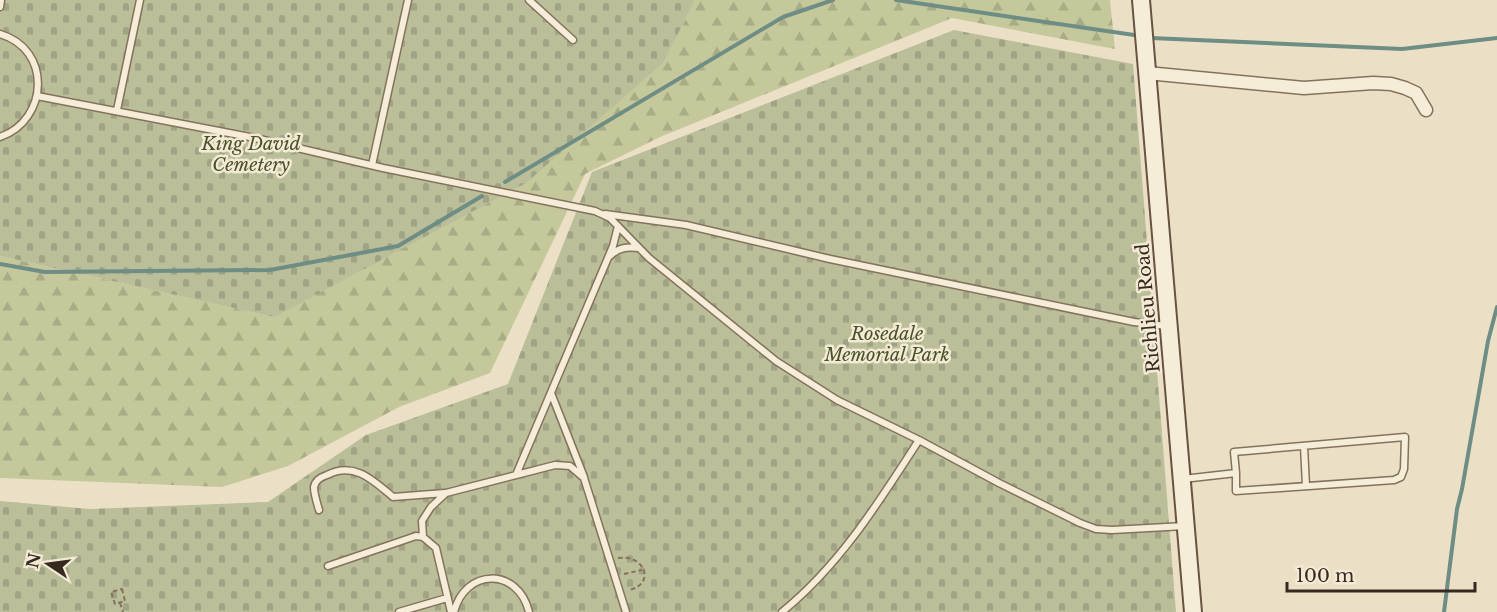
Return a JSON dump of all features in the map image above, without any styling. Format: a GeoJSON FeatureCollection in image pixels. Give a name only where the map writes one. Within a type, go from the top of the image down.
{"type":"FeatureCollection","features":[{"type":"Feature","properties":{"kind":"main road","name":"Richlieu Road"},"geometry":{"type":"LineString","coordinates":[[1141,0],[1193,612]]}},
{"type":"Feature","properties":{"kind":"street"},"geometry":{"type":"LineString","coordinates":[[1147,73],[1304,88],[1373,83],[1391,84],[1405,87],[1416,93],[1426,110]]}},
{"type":"Feature","properties":{"kind":"lane"},"geometry":{"type":"LineString","coordinates":[[0,6],[2,0]]}},
{"type":"Feature","properties":{"kind":"lane"},"geometry":{"type":"LineString","coordinates":[[117,110],[141,0]]}},
{"type":"Feature","properties":{"kind":"lane"},"geometry":{"type":"LineString","coordinates":[[372,165],[408,0]]}},
{"type":"Feature","properties":{"kind":"lane"},"geometry":{"type":"LineString","coordinates":[[529,0],[573,40]]}},
{"type":"Feature","properties":{"kind":"lane"},"geometry":{"type":"LineString","coordinates":[[0,34],[16,42],[32,60],[39,84],[38,96],[27,118],[19,127],[0,137]]}},
{"type":"Feature","properties":{"kind":"lane"},"geometry":{"type":"LineString","coordinates":[[38,96],[255,138],[600,213],[686,225],[830,259],[1134,322],[1169,326]]}},
{"type":"Feature","properties":{"kind":"lane"},"geometry":{"type":"LineString","coordinates":[[600,213],[610,218],[639,248],[680,284],[776,361],[837,399],[999,483],[1096,529],[1186,526]]}},
{"type":"Feature","properties":{"kind":"lane"},"geometry":{"type":"LineString","coordinates":[[516,475],[608,258],[618,226]]}},
{"type":"Feature","properties":{"kind":"lane"},"geometry":{"type":"LineString","coordinates":[[608,258],[616,250],[625,247],[639,248]]}},
{"type":"Feature","properties":{"kind":"lane"},"geometry":{"type":"LineString","coordinates":[[551,393],[584,478],[626,612]]}},
{"type":"Feature","properties":{"kind":"lane"},"geometry":{"type":"LineString","coordinates":[[1405,437],[1404,469],[1401,477],[1395,480],[1236,491],[1234,452],[1304,446],[1405,437]]}},
{"type":"Feature","properties":{"kind":"lane"},"geometry":{"type":"LineString","coordinates":[[782,612],[799,598],[842,552],[867,520],[919,440]]}},
{"type":"Feature","properties":{"kind":"lane"},"geometry":{"type":"LineString","coordinates":[[1304,446],[1306,486]]}},
{"type":"Feature","properties":{"kind":"lane"},"geometry":{"type":"LineString","coordinates":[[319,510],[314,486],[318,479],[334,471],[351,469],[370,478],[393,498],[446,493],[555,465],[570,466],[584,478]]}},
{"type":"Feature","properties":{"kind":"lane"},"geometry":{"type":"LineString","coordinates":[[1182,479],[1236,473]]}},
{"type":"Feature","properties":{"kind":"lane"},"geometry":{"type":"LineString","coordinates":[[423,537],[422,520],[431,507],[446,493]]}},
{"type":"Feature","properties":{"kind":"lane"},"geometry":{"type":"LineString","coordinates":[[328,566],[416,536],[423,537],[436,548],[452,612]]}},
{"type":"Feature","properties":{"kind":"lane"},"geometry":{"type":"LineString","coordinates":[[452,612],[463,591],[473,583],[492,579],[510,583],[520,591],[529,612]]}},
{"type":"Feature","properties":{"kind":"lane"},"geometry":{"type":"LineString","coordinates":[[399,612],[447,598]]}},
{"type":"Feature","properties":{"kind":"path"},"geometry":{"type":"LineString","coordinates":[[610,560],[622,558],[637,560],[645,574],[638,588],[621,592]]}},
{"type":"Feature","properties":{"kind":"path"},"geometry":{"type":"LineString","coordinates":[[616,577],[643,569]]}},
{"type":"Feature","properties":{"kind":"path"},"geometry":{"type":"LineString","coordinates":[[122,589],[125,601],[120,602],[115,604],[111,592],[122,589]]}},
{"type":"Feature","properties":{"kind":"path"},"geometry":{"type":"LineString","coordinates":[[120,602],[123,612]]}},
{"type":"Feature","properties":{"kind":"green space","name":"King David Cemetery"},"geometry":{"type":"Polygon","coordinates":[[[0,0],[695,0],[664,62],[526,183],[274,317],[0,256],[0,0]]]}},
{"type":"Feature","properties":{"kind":"green space"},"geometry":{"type":"Polygon","coordinates":[[[695,0],[1110,0],[1115,49],[952,18],[660,137],[585,174],[490,373],[399,407],[288,466],[222,487],[0,478],[0,256],[274,317],[664,62],[695,0]]]}},
{"type":"Feature","properties":{"kind":"green space","name":"Rosedale Memorial Park"},"geometry":{"type":"Polygon","coordinates":[[[954,30],[1133,64],[1176,612],[0,612],[0,501],[90,509],[268,502],[366,435],[508,384],[592,172],[954,30]]]}},
{"type":"Feature","properties":{"kind":"waterway"},"geometry":{"type":"LineString","coordinates":[[505,182],[783,17],[833,0]]}},
{"type":"Feature","properties":{"kind":"waterway"},"geometry":{"type":"LineString","coordinates":[[896,0],[1134,35]]}},
{"type":"Feature","properties":{"kind":"waterway"},"geometry":{"type":"LineString","coordinates":[[1151,38],[1402,49],[1497,38]]}},
{"type":"Feature","properties":{"kind":"waterway"},"geometry":{"type":"LineString","coordinates":[[0,264],[45,272],[270,270],[398,246],[482,196]]}},
{"type":"Feature","properties":{"kind":"waterway"},"geometry":{"type":"LineString","coordinates":[[1444,612],[1457,509],[1488,341],[1497,307]]}}]}
